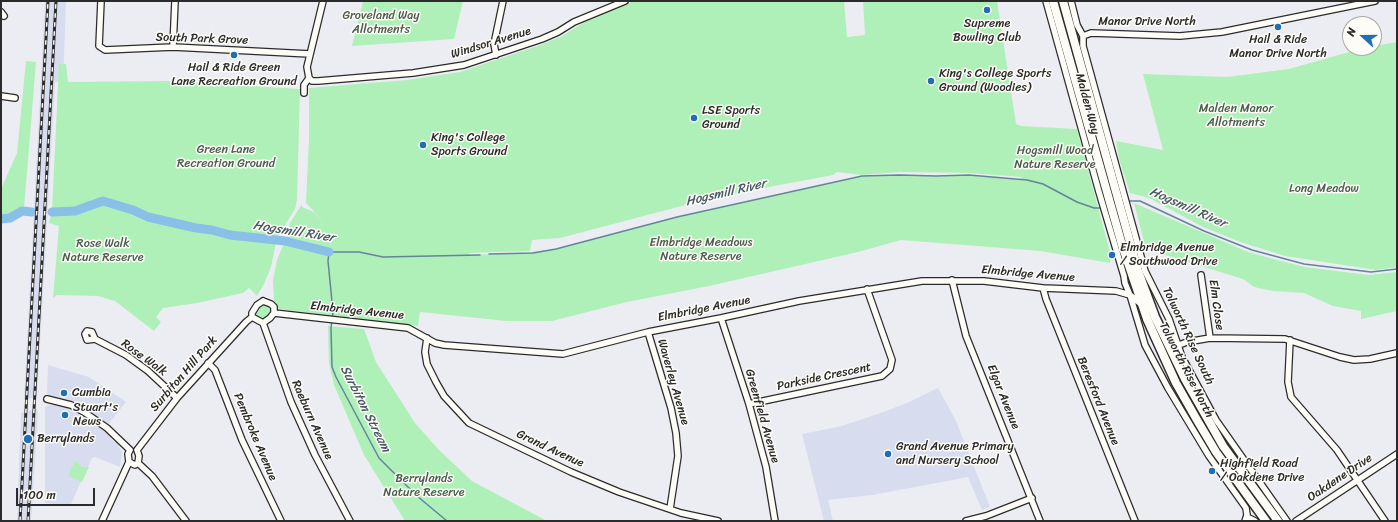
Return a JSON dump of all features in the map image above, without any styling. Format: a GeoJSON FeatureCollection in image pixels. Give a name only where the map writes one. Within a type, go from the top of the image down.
{"type":"FeatureCollection","features":[{"type":"Feature","properties":{"kind":"highway","name":"Malden Way"},"geometry":{"type":"LineString","coordinates":[[1053,1],[1102,191],[1110,215]]}},
{"type":"Feature","properties":{"kind":"highway","name":"Malden Way"},"geometry":{"type":"LineString","coordinates":[[1063,1],[1125,212]]}},
{"type":"Feature","properties":{"kind":"highway","name":"Tolworth Rise South"},"geometry":{"type":"LineString","coordinates":[[1125,212],[1138,271],[1155,317],[1185,379],[1223,446],[1278,521]]}},
{"type":"Feature","properties":{"kind":"highway","name":"Tolworth Rise North"},"geometry":{"type":"LineString","coordinates":[[1110,215],[1141,304],[1176,383],[1220,458],[1266,521]]}},
{"type":"Feature","properties":{"kind":"street","name":"South Park Grove"},"geometry":{"type":"LineString","coordinates":[[101,1],[99,42],[101,48],[104,50],[173,47],[310,54]]}},
{"type":"Feature","properties":{"kind":"street"},"geometry":{"type":"LineString","coordinates":[[173,47],[175,1]]}},
{"type":"Feature","properties":{"kind":"street"},"geometry":{"type":"LineString","coordinates":[[304,93],[304,85],[309,78],[307,67],[323,1]]}},
{"type":"Feature","properties":{"kind":"street"},"geometry":{"type":"LineString","coordinates":[[496,55],[494,44],[503,1]]}},
{"type":"Feature","properties":{"kind":"street","name":"Windsor Avenue"},"geometry":{"type":"LineString","coordinates":[[309,78],[312,81],[413,73],[464,65],[542,39],[558,32],[574,22],[625,1]]}},
{"type":"Feature","properties":{"kind":"street","name":"Malden Way"},"geometry":{"type":"LineString","coordinates":[[1046,1],[1102,191]]}},
{"type":"Feature","properties":{"kind":"street","name":"Malden Way"},"geometry":{"type":"LineString","coordinates":[[1071,1],[1077,25],[1083,36],[1083,46],[1118,187]]}},
{"type":"Feature","properties":{"kind":"street","name":"Manor Drive North"},"geometry":{"type":"LineString","coordinates":[[1083,36],[1091,33],[1180,36],[1222,32],[1375,1]]}},
{"type":"Feature","properties":{"kind":"street"},"geometry":{"type":"LineString","coordinates":[[1,96],[15,98]]}},
{"type":"Feature","properties":{"kind":"street","name":"Tolworth Rise South"},"geometry":{"type":"LineString","coordinates":[[1125,212],[1145,271],[1169,319],[1182,357],[1216,420],[1287,521]]}},
{"type":"Feature","properties":{"kind":"street","name":"Malden Way"},"geometry":{"type":"LineString","coordinates":[[1110,215],[1124,276],[1124,283],[1130,295]]}},
{"type":"Feature","properties":{"kind":"street","name":"Elm Close"},"geometry":{"type":"LineString","coordinates":[[1201,275],[1210,338]]}},
{"type":"Feature","properties":{"kind":"street","name":"Elgar Avenue"},"geometry":{"type":"LineString","coordinates":[[952,280],[966,336],[1040,521]]}},
{"type":"Feature","properties":{"kind":"street","name":"Elmbridge Avenue"},"geometry":{"type":"LineString","coordinates":[[274,313],[408,328],[436,343],[444,345],[563,354],[648,332],[799,301],[922,281],[984,281],[1043,288],[1116,291],[1130,295],[1141,304]]}},
{"type":"Feature","properties":{"kind":"street"},"geometry":{"type":"LineString","coordinates":[[1116,291],[1124,283]]}},
{"type":"Feature","properties":{"kind":"street","name":"Beresford Avenue"},"geometry":{"type":"LineString","coordinates":[[1043,288],[1046,299],[1135,521]]}},
{"type":"Feature","properties":{"kind":"street","name":"Parkside Crescent"},"geometry":{"type":"LineString","coordinates":[[749,404],[882,376],[890,369],[892,360],[867,289]]}},
{"type":"Feature","properties":{"kind":"street","name":"Tolworth Rise North"},"geometry":{"type":"LineString","coordinates":[[1130,295],[1145,345],[1152,359],[1209,456],[1246,508],[1246,519],[1255,521]]}},
{"type":"Feature","properties":{"kind":"street"},"geometry":{"type":"LineString","coordinates":[[263,301],[274,307],[274,313],[263,323],[252,318],[252,313],[257,305],[263,301]]}},
{"type":"Feature","properties":{"kind":"street","name":"Surbiton Hill Park"},"geometry":{"type":"LineString","coordinates":[[137,450],[177,398],[246,322],[252,318]]}},
{"type":"Feature","properties":{"kind":"street","name":"Greenfield Avenue"},"geometry":{"type":"LineString","coordinates":[[721,318],[749,404],[766,467],[776,521]]}},
{"type":"Feature","properties":{"kind":"street","name":"Raeburn Avenue"},"geometry":{"type":"LineString","coordinates":[[263,323],[291,402],[315,455],[350,521]]}},
{"type":"Feature","properties":{"kind":"street","name":"Waverley Avenue"},"geometry":{"type":"LineString","coordinates":[[648,332],[671,408],[676,433],[678,456],[670,509]]}},
{"type":"Feature","properties":{"kind":"street","name":"Grand Avenue"},"geometry":{"type":"LineString","coordinates":[[426,338],[425,352],[427,364],[436,382],[444,396],[469,423],[571,472],[619,492],[670,509],[718,521]]}},
{"type":"Feature","properties":{"kind":"street"},"geometry":{"type":"LineString","coordinates":[[1179,345],[1210,338],[1290,340],[1340,357],[1354,360],[1370,360],[1397,353]]}},
{"type":"Feature","properties":{"kind":"street","name":"Rose Walk"},"geometry":{"type":"LineString","coordinates":[[95,339],[126,355],[148,371],[177,398]]}},
{"type":"Feature","properties":{"kind":"street"},"geometry":{"type":"LineString","coordinates":[[1290,340],[1288,376],[1291,397],[1337,450],[1385,521]]}},
{"type":"Feature","properties":{"kind":"street","name":"Pembroke Avenue"},"geometry":{"type":"LineString","coordinates":[[208,363],[215,370],[242,440],[281,521]]}},
{"type":"Feature","properties":{"kind":"street"},"geometry":{"type":"LineString","coordinates":[[47,399],[71,405],[84,412],[107,428],[130,450]]}},
{"type":"Feature","properties":{"kind":"street"},"geometry":{"type":"LineString","coordinates":[[130,450],[133,448],[137,450],[139,456],[138,463]]}},
{"type":"Feature","properties":{"kind":"street"},"geometry":{"type":"LineString","coordinates":[[102,521],[129,462],[128,454],[130,450]]}},
{"type":"Feature","properties":{"kind":"street","name":"Oakdene Drive"},"geometry":{"type":"LineString","coordinates":[[1296,521],[1357,479],[1397,454]]}},
{"type":"Feature","properties":{"kind":"street"},"geometry":{"type":"LineString","coordinates":[[129,462],[135,465],[138,463],[148,471],[186,521]]}},
{"type":"Feature","properties":{"kind":"street"},"geometry":{"type":"LineString","coordinates":[[966,521],[986,516],[1032,498]]}},
{"type":"Feature","properties":{"kind":"shaded area"},"geometry":{"type":"Polygon","coordinates":[[[45,1],[66,1],[63,82],[55,82],[37,396],[24,400],[45,1]]]}},
{"type":"Feature","properties":{"kind":"shaded area"},"geometry":{"type":"Polygon","coordinates":[[[48,365],[89,377],[126,402],[108,425],[112,440],[117,443],[122,452],[120,467],[95,457],[92,458],[70,506],[45,503],[45,407],[49,405],[57,405],[47,394],[48,365]]]}},
{"type":"Feature","properties":{"kind":"shaded area","name":"Grand Avenue Primary and Nursery School"},"geometry":{"type":"Polygon","coordinates":[[[938,388],[956,421],[990,507],[982,510],[968,477],[872,495],[828,500],[833,521],[824,521],[802,434],[842,426],[875,415],[907,403],[938,388]]]}},
{"type":"Feature","properties":{"kind":"shaded area"},"geometry":{"type":"Polygon","coordinates":[[[37,409],[38,413],[31,521],[17,521],[21,413],[37,409]]]}},
{"type":"Feature","properties":{"kind":"green space","name":"Groveland Way Allotments"},"geometry":{"type":"Polygon","coordinates":[[[363,1],[463,1],[454,39],[352,46],[363,1]]]}},
{"type":"Feature","properties":{"kind":"green space"},"geometry":{"type":"Polygon","coordinates":[[[634,1],[844,1],[847,37],[865,35],[863,1],[997,1],[1016,124],[1021,126],[1077,129],[1111,256],[1110,263],[1040,251],[901,240],[858,252],[709,286],[627,302],[552,321],[506,321],[420,312],[418,326],[279,309],[274,301],[273,280],[277,260],[285,241],[306,245],[305,243],[286,240],[290,223],[302,204],[302,207],[314,212],[325,223],[306,203],[309,138],[309,88],[407,80],[460,72],[543,44],[562,36],[591,18],[634,1]],[[837,172],[833,175],[716,197],[560,238],[532,240],[530,251],[469,253],[469,255],[523,253],[555,249],[677,217],[862,176],[969,175],[1021,180],[1022,177],[969,173],[899,172],[862,175],[837,172]]]}},
{"type":"Feature","properties":{"kind":"green space","name":"Long Meadow"},"geometry":{"type":"Polygon","coordinates":[[[1397,42],[1397,267],[1376,270],[1285,256],[1240,242],[1201,226],[1149,198],[1130,193],[1119,159],[1116,141],[1163,150],[1143,74],[1227,77],[1289,69],[1342,54],[1342,56],[1382,56],[1382,45],[1397,42]]]}},
{"type":"Feature","properties":{"kind":"green space"},"geometry":{"type":"Polygon","coordinates":[[[26,61],[36,62],[24,209],[10,215],[1,216],[1,189],[17,153],[26,61]]]}},
{"type":"Feature","properties":{"kind":"green space","name":"Green Lane Recreation Ground"},"geometry":{"type":"Polygon","coordinates":[[[59,64],[66,64],[68,82],[173,81],[300,89],[297,200],[295,209],[277,238],[271,267],[257,296],[249,288],[243,293],[197,303],[163,308],[156,317],[161,322],[154,331],[115,301],[98,296],[57,295],[53,298],[59,226],[49,223],[52,210],[59,64]]]}},
{"type":"Feature","properties":{"kind":"green space"},"geometry":{"type":"Polygon","coordinates":[[[1134,203],[1248,252],[1277,260],[1305,267],[1369,275],[1397,272],[1397,311],[1361,319],[1361,311],[1333,306],[1304,293],[1273,291],[1254,287],[1243,279],[1146,249],[1134,203]]]}},
{"type":"Feature","properties":{"kind":"green space"},"geometry":{"type":"Polygon","coordinates":[[[263,304],[270,306],[271,310],[266,318],[260,320],[256,318],[255,315],[259,306],[263,304]]]}},
{"type":"Feature","properties":{"kind":"green space","name":"Berrylands Nature Reserve"},"geometry":{"type":"Polygon","coordinates":[[[328,326],[364,329],[376,362],[415,423],[439,450],[472,481],[547,521],[405,521],[364,455],[334,385],[329,363],[328,326]]]}},
{"type":"Feature","properties":{"kind":"green space"},"geometry":{"type":"Polygon","coordinates":[[[75,461],[82,467],[89,467],[82,482],[68,476],[75,461]]]}},
{"type":"Feature","properties":{"kind":"waterway","name":"Hogsmill River"},"geometry":{"type":"LineString","coordinates":[[489,254],[533,253],[556,249],[677,217],[862,176],[969,175],[1027,180],[1043,184],[1077,202],[1094,208],[1102,208]]}},
{"type":"Feature","properties":{"kind":"waterway","name":"Hogsmill River"},"geometry":{"type":"LineString","coordinates":[[52,212],[75,211],[103,201],[133,210],[148,217],[196,228],[212,230],[230,235],[285,241],[329,252]]}},
{"type":"Feature","properties":{"kind":"waterway","name":"Hogsmill River"},"geometry":{"type":"LineString","coordinates":[[1127,201],[1140,201],[1204,231],[1252,250],[1304,264],[1371,272],[1397,269]]}},
{"type":"Feature","properties":{"kind":"waterway","name":"Hogsmill River"},"geometry":{"type":"LineString","coordinates":[[1,219],[10,218],[22,211],[32,212]]}},
{"type":"Feature","properties":{"kind":"waterway","name":"Surbiton Stream"},"geometry":{"type":"LineString","coordinates":[[447,521],[417,496],[379,458],[336,377],[332,367],[331,328],[333,312],[328,261],[329,252],[359,252],[383,257],[480,255]]}},
{"type":"Feature","properties":{"kind":"railway"},"geometry":{"type":"LineString","coordinates":[[20,521],[48,1]]}},
{"type":"Feature","properties":{"kind":"railway"},"geometry":{"type":"LineString","coordinates":[[28,521],[56,1]]}},
{"type":"Feature","properties":{"kind":"place","name":"Supreme Bowling Club"},"geometry":{"type":"Point","coordinates":[987,10]}},
{"type":"Feature","properties":{"kind":"place","name":"Hail & Ride Manor Drive North"},"geometry":{"type":"Point","coordinates":[1278,27]}},
{"type":"Feature","properties":{"kind":"place","name":"Hail & Ride Green Lane Recreation Ground"},"geometry":{"type":"Point","coordinates":[234,55]}},
{"type":"Feature","properties":{"kind":"place","name":"King's College Sports Ground (Woodies)"},"geometry":{"type":"Point","coordinates":[931,81]}},
{"type":"Feature","properties":{"kind":"place","name":"LSE Sports Ground"},"geometry":{"type":"Point","coordinates":[694,118]}},
{"type":"Feature","properties":{"kind":"place","name":"King's College Sports Ground"},"geometry":{"type":"Point","coordinates":[423,145]}},
{"type":"Feature","properties":{"kind":"place","name":"Elmbridge Avenue / Southwood Drive"},"geometry":{"type":"Point","coordinates":[1112,255]}},
{"type":"Feature","properties":{"kind":"place","name":"Cumbia"},"geometry":{"type":"Point","coordinates":[64,393]}},
{"type":"Feature","properties":{"kind":"place","name":"Stuart's News"},"geometry":{"type":"Point","coordinates":[65,415]}},
{"type":"Feature","properties":{"kind":"place","name":"Berrylands"},"geometry":{"type":"Point","coordinates":[28,439]}},
{"type":"Feature","properties":{"kind":"place","name":"Grand Avenue Primary and Nursery School"},"geometry":{"type":"Point","coordinates":[888,454]}},
{"type":"Feature","properties":{"kind":"place","name":"Highfield Road / Oakdene Drive"},"geometry":{"type":"Point","coordinates":[1212,471]}},
{"type":"Feature","properties":{"kind":"park label","name":"Malden Manor Allotments"},"geometry":{"type":"Point","coordinates":[1236,116]}},
{"type":"Feature","properties":{"kind":"park label","name":"Hogsmill Wood Nature Reserve"},"geometry":{"type":"Point","coordinates":[1055,158]}},
{"type":"Feature","properties":{"kind":"park label","name":"Elmbridge Meadows Nature Reserve"},"geometry":{"type":"Point","coordinates":[701,250]}},
{"type":"Feature","properties":{"kind":"park label","name":"Rose Walk Nature Reserve"},"geometry":{"type":"Point","coordinates":[103,251]}}]}
